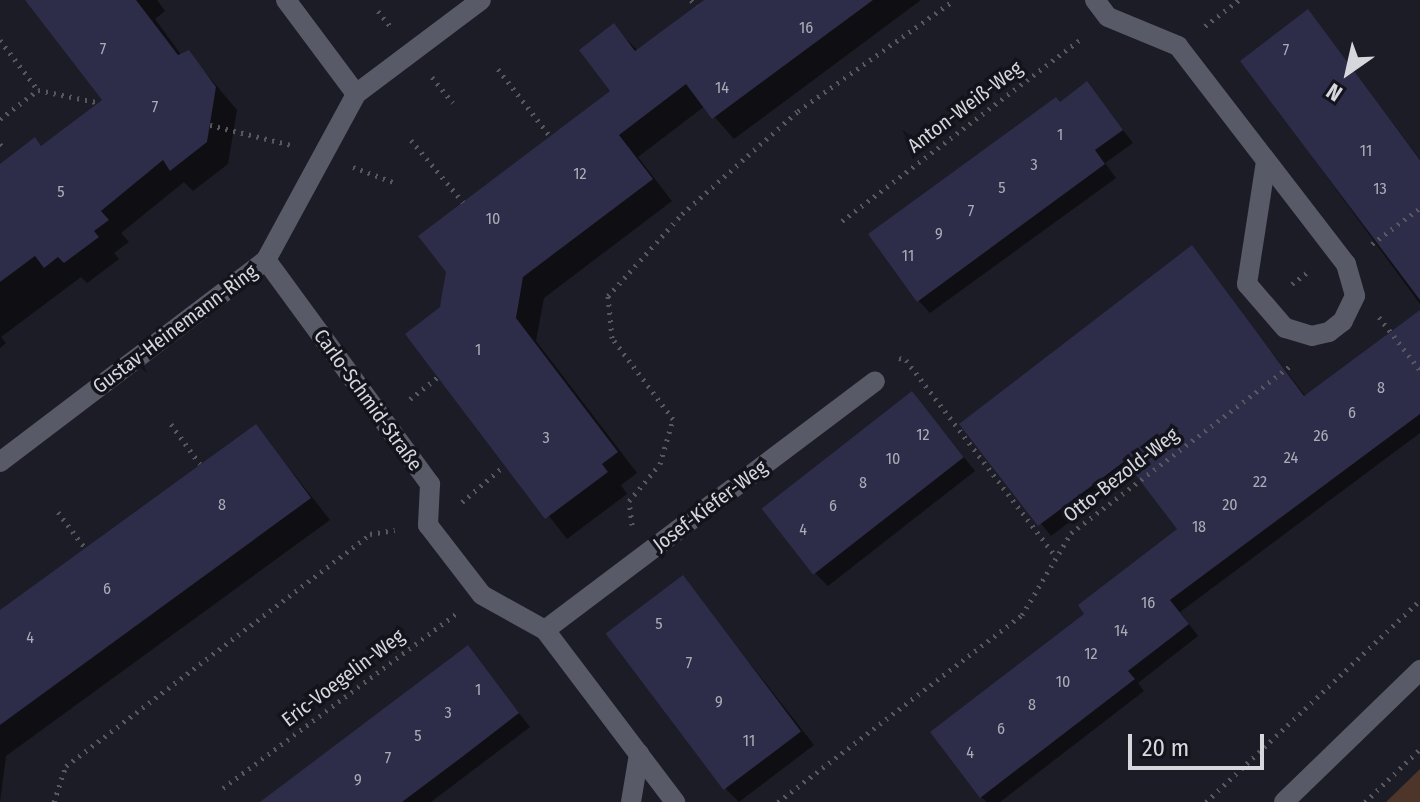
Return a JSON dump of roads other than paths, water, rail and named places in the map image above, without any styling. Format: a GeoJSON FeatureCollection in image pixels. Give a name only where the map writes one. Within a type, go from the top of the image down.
{"type":"FeatureCollection","features":[{"type":"Feature","properties":{"kind":"street"},"geometry":{"type":"LineString","coordinates":[[286,0],[356,94]]}},
{"type":"Feature","properties":{"kind":"street","name":"Gustav-Heinemann-Ring"},"geometry":{"type":"LineString","coordinates":[[0,462],[266,260],[356,94],[481,0]]}},
{"type":"Feature","properties":{"kind":"street"},"geometry":{"type":"LineString","coordinates":[[1095,0],[1108,17],[1178,46],[1341,257],[1355,296],[1343,321],[1312,336],[1285,328],[1262,307],[1247,284],[1266,161]]}},
{"type":"Feature","properties":{"kind":"street","name":"Carlo-Schmid-Straße"},"geometry":{"type":"LineString","coordinates":[[266,260],[430,484],[428,525],[482,595],[545,630],[675,802]]}},
{"type":"Feature","properties":{"kind":"street","name":"Josef-Kiefer-Weg"},"geometry":{"type":"LineString","coordinates":[[545,630],[875,381]]}},
{"type":"Feature","properties":{"kind":"street"},"geometry":{"type":"LineString","coordinates":[[1284,802],[1420,670]]}},
{"type":"Feature","properties":{"kind":"street"},"geometry":{"type":"LineString","coordinates":[[631,802],[639,754]]}}]}
